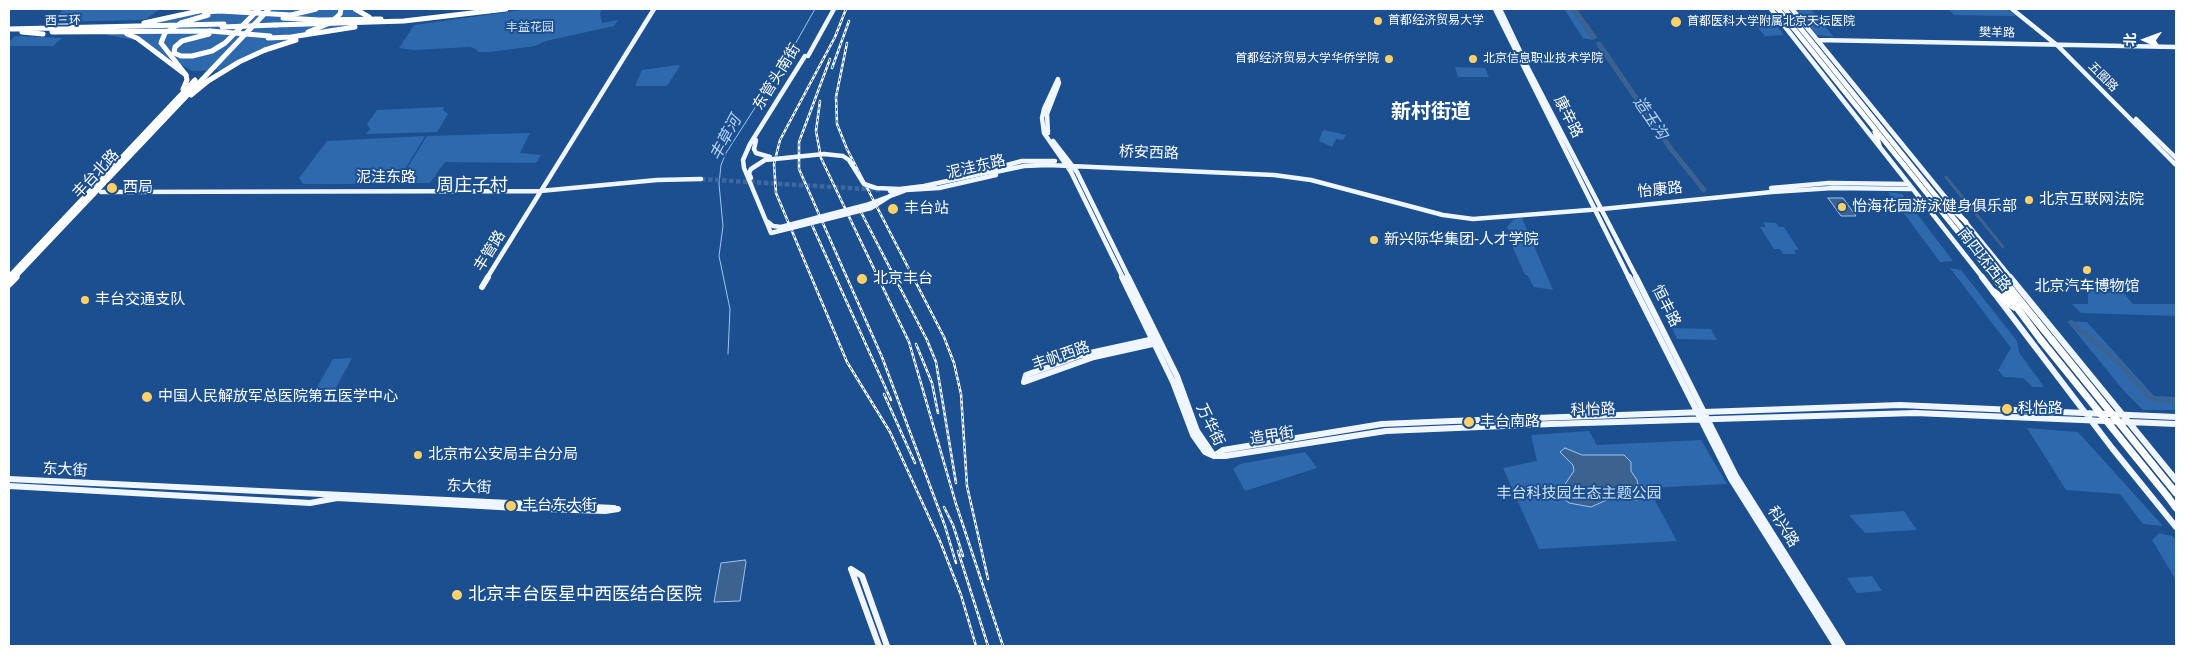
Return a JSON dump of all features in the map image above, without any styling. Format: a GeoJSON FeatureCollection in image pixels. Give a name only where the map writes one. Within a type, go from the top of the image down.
{"type":"FeatureCollection","features":[{"type":"Feature","properties":{"kind":"highway"},"geometry":{"type":"LineString","coordinates":[[112,30],[208,9]]}},
{"type":"Feature","properties":{"kind":"highway"},"geometry":{"type":"LineString","coordinates":[[212,32],[182,41],[175,47],[174,53],[187,56],[204,54],[220,47],[259,9]]}},
{"type":"Feature","properties":{"kind":"highway"},"geometry":{"type":"LineString","coordinates":[[172,112],[192,95],[210,70],[264,9]]}},
{"type":"Feature","properties":{"kind":"highway"},"geometry":{"type":"LineString","coordinates":[[202,80],[269,9]]}},
{"type":"Feature","properties":{"kind":"highway"},"geometry":{"type":"LineString","coordinates":[[210,70],[273,9]]}},
{"type":"Feature","properties":{"kind":"highway"},"geometry":{"type":"LineString","coordinates":[[179,16],[218,12],[291,15],[316,9]]}},
{"type":"Feature","properties":{"kind":"highway"},"geometry":{"type":"LineString","coordinates":[[269,37],[308,32],[330,23],[340,14],[341,9]]}},
{"type":"Feature","properties":{"kind":"highway"},"geometry":{"type":"LineString","coordinates":[[355,9],[369,16],[403,20]]}},
{"type":"Feature","properties":{"kind":"highway","name":"西三环"},"geometry":{"type":"LineString","coordinates":[[403,20],[492,9]]}},
{"type":"Feature","properties":{"kind":"highway","name":"西三环"},"geometry":{"type":"LineString","coordinates":[[43,33],[403,20],[506,9]]}},
{"type":"Feature","properties":{"kind":"highway","name":"南四环西路"},"geometry":{"type":"LineString","coordinates":[[1778,9],[2020,312]]}},
{"type":"Feature","properties":{"kind":"highway","name":"南四环西路"},"geometry":{"type":"LineString","coordinates":[[1785,9],[2176,493]]}},
{"type":"Feature","properties":{"kind":"highway"},"geometry":{"type":"LineString","coordinates":[[186,78],[161,42],[165,33],[181,23],[218,12],[320,20],[380,18]]}},
{"type":"Feature","properties":{"kind":"highway"},"geometry":{"type":"LineString","coordinates":[[10,31],[43,33],[112,30],[212,32],[288,38],[403,20]]}},
{"type":"Feature","properties":{"kind":"highway","name":"西三环"},"geometry":{"type":"LineString","coordinates":[[10,31],[223,26]]}},
{"type":"Feature","properties":{"kind":"highway"},"geometry":{"type":"LineString","coordinates":[[112,30],[132,35],[186,78]]}},
{"type":"Feature","properties":{"kind":"highway"},"geometry":{"type":"LineString","coordinates":[[202,80],[265,50],[326,32]]}},
{"type":"Feature","properties":{"kind":"highway"},"geometry":{"type":"LineString","coordinates":[[179,97],[186,78]]}},
{"type":"Feature","properties":{"kind":"highway","name":"丰台北路"},"geometry":{"type":"LineString","coordinates":[[9,277],[179,97],[202,80]]}},
{"type":"Feature","properties":{"kind":"highway","name":"丰台北路"},"geometry":{"type":"LineString","coordinates":[[9,284],[202,80]]}},
{"type":"Feature","properties":{"kind":"highway"},"geometry":{"type":"LineString","coordinates":[[1876,112],[1890,138]]}},
{"type":"Feature","properties":{"kind":"highway"},"geometry":{"type":"LineString","coordinates":[[1874,129],[1879,145]]}},
{"type":"Feature","properties":{"kind":"highway"},"geometry":{"type":"LineString","coordinates":[[99,174],[114,165]]}},
{"type":"Feature","properties":{"kind":"highway"},"geometry":{"type":"LineString","coordinates":[[1935,194],[1966,222]]}},
{"type":"Feature","properties":{"kind":"highway"},"geometry":{"type":"LineString","coordinates":[[63,234],[76,214]]}},
{"type":"Feature","properties":{"kind":"highway"},"geometry":{"type":"LineString","coordinates":[[41,243],[55,220]]}},
{"type":"Feature","properties":{"kind":"highway"},"geometry":{"type":"LineString","coordinates":[[1994,292],[2020,312],[2176,508]]}},
{"type":"Feature","properties":{"kind":"main road","name":"丰管路"},"geometry":{"type":"LineString","coordinates":[[647,17],[482,287],[654,9]]}},
{"type":"Feature","properties":{"kind":"main road","name":"东管头南街"},"geometry":{"type":"LineString","coordinates":[[774,158],[756,153],[754,145],[832,9]]}},
{"type":"Feature","properties":{"kind":"main road"},"geometry":{"type":"LineString","coordinates":[[1495,9],[1512,41]]}},
{"type":"Feature","properties":{"kind":"main road"},"geometry":{"type":"LineString","coordinates":[[1500,9],[1512,41]]}},
{"type":"Feature","properties":{"kind":"main road","name":"南四环西路"},"geometry":{"type":"LineString","coordinates":[[1771,9],[1994,292],[2091,421],[2176,527]]}},
{"type":"Feature","properties":{"kind":"main road","name":"南四环西路"},"geometry":{"type":"LineString","coordinates":[[1792,9],[2125,415],[2176,480]]}},
{"type":"Feature","properties":{"kind":"main road","name":"五圈路"},"geometry":{"type":"LineString","coordinates":[[2012,9],[2059,45],[2176,165]]}},
{"type":"Feature","properties":{"kind":"main road","name":"五圈路"},"geometry":{"type":"LineString","coordinates":[[2017,9],[2059,45],[2176,158]]}},
{"type":"Feature","properties":{"kind":"main road","name":"康辛路"},"geometry":{"type":"LineString","coordinates":[[1512,41],[1601,207]]}},
{"type":"Feature","properties":{"kind":"main road","name":"康辛路"},"geometry":{"type":"LineString","coordinates":[[1512,41],[1594,208]]}},
{"type":"Feature","properties":{"kind":"main road","name":"樊羊路"},"geometry":{"type":"LineString","coordinates":[[1818,41],[2176,48]]}},
{"type":"Feature","properties":{"kind":"main road","name":"东管头南街"},"geometry":{"type":"LineString","coordinates":[[806,56],[744,156],[744,168],[774,234],[871,208],[889,190]]}},
{"type":"Feature","properties":{"kind":"main road"},"geometry":{"type":"LineString","coordinates":[[1058,79],[1059,83],[1047,114],[1046,130],[1069,164],[1046,137],[1042,124],[1044,109],[1054,84],[1058,79]]}},
{"type":"Feature","properties":{"kind":"main road"},"geometry":{"type":"LineString","coordinates":[[753,188],[749,173],[751,169],[758,163],[774,158],[838,155],[849,160],[864,184],[889,190],[949,184],[990,172]]}},
{"type":"Feature","properties":{"kind":"main road","name":"泥洼东路"},"geometry":{"type":"LineString","coordinates":[[889,190],[954,181],[996,167],[1022,162],[1055,161]]}},
{"type":"Feature","properties":{"kind":"main road","name":"桥安西路"},"geometry":{"type":"LineString","coordinates":[[889,190],[946,182],[1021,164],[1055,161],[1069,164]]}},
{"type":"Feature","properties":{"kind":"main road","name":"泥洼东路"},"geometry":{"type":"LineString","coordinates":[[889,190],[939,188],[969,183],[1017,170],[1069,164]]}},
{"type":"Feature","properties":{"kind":"main road","name":"桥安西路"},"geometry":{"type":"LineString","coordinates":[[990,172],[1031,165],[1069,164],[1283,176],[1311,180],[1412,206]]}},
{"type":"Feature","properties":{"kind":"main road","name":"万华街"},"geometry":{"type":"LineString","coordinates":[[1069,164],[1156,341],[1180,385],[1196,431],[1214,456]]}},
{"type":"Feature","properties":{"kind":"main road","name":"泥洼东路"},"geometry":{"type":"LineString","coordinates":[[542,189],[102,191],[111,192],[542,189],[702,177]]}},
{"type":"Feature","properties":{"kind":"main road","name":"怡康路"},"geometry":{"type":"LineString","coordinates":[[1412,206],[1453,217],[1478,219],[1829,183],[1909,184]]}},
{"type":"Feature","properties":{"kind":"main road","name":"怡康路"},"geometry":{"type":"LineString","coordinates":[[1601,207],[1841,188],[1913,189]]}},
{"type":"Feature","properties":{"kind":"main road"},"geometry":{"type":"LineString","coordinates":[[111,192],[113,190],[134,190]]}},
{"type":"Feature","properties":{"kind":"main road","name":"恒丰路"},"geometry":{"type":"LineString","coordinates":[[1601,207],[1702,416]]}},
{"type":"Feature","properties":{"kind":"main road","name":"恒丰路"},"geometry":{"type":"LineString","coordinates":[[1594,208],[1702,416]]}},
{"type":"Feature","properties":{"kind":"main road","name":"丰帆西路"},"geometry":{"type":"LineString","coordinates":[[1156,341],[1094,357],[1024,382],[1026,375],[1081,355],[1156,341]]}},
{"type":"Feature","properties":{"kind":"main road","name":"科怡路"},"geometry":{"type":"LineString","coordinates":[[1386,431],[1900,405],[2176,417]]}},
{"type":"Feature","properties":{"kind":"main road","name":"科怡路"},"geometry":{"type":"LineString","coordinates":[[1382,424],[1915,413],[2176,424]]}},
{"type":"Feature","properties":{"kind":"main road","name":"科兴路"},"geometry":{"type":"LineString","coordinates":[[1702,416],[1739,493],[1836,646]]}},
{"type":"Feature","properties":{"kind":"main road","name":"科兴路"},"geometry":{"type":"LineString","coordinates":[[1702,416],[1736,476],[1843,646]]}},
{"type":"Feature","properties":{"kind":"main road","name":"造甲街"},"geometry":{"type":"LineString","coordinates":[[1214,456],[1223,450],[1382,424]]}},
{"type":"Feature","properties":{"kind":"main road","name":"造甲街"},"geometry":{"type":"LineString","coordinates":[[1214,456],[1225,456],[1386,431]]}},
{"type":"Feature","properties":{"kind":"main road","name":"东大街"},"geometry":{"type":"LineString","coordinates":[[9,479],[603,506],[618,509],[605,511],[518,508],[337,498],[313,502],[9,486]]}},
{"type":"Feature","properties":{"kind":"main road"},"geometry":{"type":"LineString","coordinates":[[313,502],[318,498],[316,494]]}},
{"type":"Feature","properties":{"kind":"main road"},"geometry":{"type":"LineString","coordinates":[[879,646],[851,569],[862,576],[887,646]]}},
{"type":"Feature","properties":{"kind":"green space"},"geometry":{"type":"Polygon","coordinates":[[[64,9],[160,9],[146,19],[138,20],[50,22],[64,9]]]}},
{"type":"Feature","properties":{"kind":"green space"},"geometry":{"type":"Polygon","coordinates":[[[210,9],[353,9],[368,17],[362,25],[339,27],[299,37],[236,61],[220,70],[192,71],[140,41],[107,35],[109,32],[139,24],[210,9]]]}},
{"type":"Feature","properties":{"kind":"green space","name":"丰益花园"},"geometry":{"type":"Polygon","coordinates":[[[530,9],[602,9],[600,14],[602,23],[618,20],[614,26],[546,41],[535,46],[490,52],[478,52],[470,47],[414,50],[399,48],[414,25],[530,9]]]}},
{"type":"Feature","properties":{"kind":"green space"},"geometry":{"type":"Polygon","coordinates":[[[1564,9],[1571,9],[1593,40],[1583,38],[1564,9]]]}},
{"type":"Feature","properties":{"kind":"green space"},"geometry":{"type":"Polygon","coordinates":[[[1795,9],[1811,9],[1834,37],[1817,35],[1795,9]]]}},
{"type":"Feature","properties":{"kind":"green space"},"geometry":{"type":"Polygon","coordinates":[[[1948,9],[2007,9],[2016,16],[1954,15],[1948,9]]]}},
{"type":"Feature","properties":{"kind":"green space"},"geometry":{"type":"Polygon","coordinates":[[[1755,24],[1775,24],[1784,35],[1756,37],[1765,36],[1755,24]]]}},
{"type":"Feature","properties":{"kind":"green space"},"geometry":{"type":"Polygon","coordinates":[[[15,36],[62,38],[53,46],[9,46],[9,42],[15,36]]]}},
{"type":"Feature","properties":{"kind":"green space"},"geometry":{"type":"Polygon","coordinates":[[[680,66],[667,86],[635,86],[642,70],[680,66]]]}},
{"type":"Feature","properties":{"kind":"green space"},"geometry":{"type":"Polygon","coordinates":[[[1455,67],[1485,68],[1489,77],[1458,77],[1455,67]]]}},
{"type":"Feature","properties":{"kind":"green space"},"geometry":{"type":"Polygon","coordinates":[[[444,107],[443,110],[448,114],[437,132],[366,134],[370,129],[367,124],[377,110],[444,107]]]}},
{"type":"Feature","properties":{"kind":"green space"},"geometry":{"type":"Polygon","coordinates":[[[1324,130],[1346,135],[1343,140],[1336,139],[1332,147],[1319,141],[1324,130]]]}},
{"type":"Feature","properties":{"kind":"green space"},"geometry":{"type":"Polygon","coordinates":[[[530,133],[520,153],[541,155],[536,163],[445,162],[430,183],[398,183],[427,136],[530,133]]]}},
{"type":"Feature","properties":{"kind":"green space"},"geometry":{"type":"Polygon","coordinates":[[[425,136],[405,169],[382,170],[380,175],[391,174],[385,184],[303,184],[299,178],[327,141],[425,136]]]}},
{"type":"Feature","properties":{"kind":"green space"},"geometry":{"type":"Polygon","coordinates":[[[1888,192],[1902,194],[1953,261],[1940,262],[1888,192]]]}},
{"type":"Feature","properties":{"kind":"green space"},"geometry":{"type":"Polygon","coordinates":[[[1522,218],[1553,290],[1534,287],[1527,275],[1525,275],[1510,241],[1512,237],[1507,227],[1514,219],[1522,218]]]}},
{"type":"Feature","properties":{"kind":"green space"},"geometry":{"type":"Polygon","coordinates":[[[1763,222],[1776,223],[1779,227],[1784,227],[1799,250],[1794,250],[1796,254],[1783,254],[1780,249],[1774,249],[1760,227],[1766,227],[1763,222]]]}},
{"type":"Feature","properties":{"kind":"green space"},"geometry":{"type":"Polygon","coordinates":[[[1950,268],[1961,270],[2017,341],[2019,352],[2044,387],[2033,387],[2023,378],[2004,377],[1998,370],[2011,348],[1950,268]]]}},
{"type":"Feature","properties":{"kind":"green space"},"geometry":{"type":"Polygon","coordinates":[[[2088,291],[2123,292],[2133,304],[2176,304],[2176,316],[2081,313],[2072,304],[2088,304],[2088,291]]]}},
{"type":"Feature","properties":{"kind":"green space"},"geometry":{"type":"Polygon","coordinates":[[[2067,321],[2087,322],[2154,396],[2176,397],[2176,410],[2143,410],[2124,391],[2067,321]]]}},
{"type":"Feature","properties":{"kind":"green space"},"geometry":{"type":"Polygon","coordinates":[[[1672,328],[1711,329],[1717,340],[1677,339],[1672,328]]]}},
{"type":"Feature","properties":{"kind":"green space"},"geometry":{"type":"Polygon","coordinates":[[[352,358],[333,393],[313,394],[333,359],[352,358]]]}},
{"type":"Feature","properties":{"kind":"green space"},"geometry":{"type":"Polygon","coordinates":[[[2027,428],[2078,432],[2163,526],[2143,524],[2120,494],[2066,490],[2027,428]]]}},
{"type":"Feature","properties":{"kind":"green space","name":"丰台科技园生态主题公园"},"geometry":{"type":"Polygon","coordinates":[[[1589,431],[1597,445],[1701,440],[1727,484],[1648,488],[1677,541],[1539,549],[1503,468],[1537,461],[1531,435],[1589,431]]]}},
{"type":"Feature","properties":{"kind":"green space"},"geometry":{"type":"Polygon","coordinates":[[[1305,452],[1317,468],[1245,491],[1233,469],[1240,464],[1305,452]]]}},
{"type":"Feature","properties":{"kind":"green space"},"geometry":{"type":"Polygon","coordinates":[[[1904,511],[1917,530],[1865,533],[1849,515],[1904,511]]]}},
{"type":"Feature","properties":{"kind":"green space"},"geometry":{"type":"Polygon","coordinates":[[[2159,533],[2172,536],[2176,540],[2176,580],[2152,540],[2159,533]]]}},
{"type":"Feature","properties":{"kind":"green space"},"geometry":{"type":"Polygon","coordinates":[[[1872,576],[1882,591],[1857,593],[1847,578],[1872,576]]]}},
{"type":"Feature","properties":{"kind":"shaded area","name":"怡海花园游泳健身俱乐部"},"geometry":{"type":"Polygon","coordinates":[[[1828,198],[1843,198],[1856,216],[1841,216],[1828,198]]]}},
{"type":"Feature","properties":{"kind":"shaded area"},"geometry":{"type":"Polygon","coordinates":[[[1565,448],[1582,455],[1624,455],[1631,462],[1631,471],[1637,480],[1640,498],[1637,500],[1626,499],[1621,495],[1620,498],[1611,498],[1591,507],[1569,503],[1562,497],[1561,490],[1574,471],[1573,465],[1560,452],[1565,448]]]}},
{"type":"Feature","properties":{"kind":"shaded area"},"geometry":{"type":"Polygon","coordinates":[[[745,560],[740,601],[714,602],[721,563],[745,560]]]}},
{"type":"Feature","properties":{"kind":"waterway","name":"丰草河"},"geometry":{"type":"LineString","coordinates":[[728,354],[730,309],[719,256],[723,226],[719,184],[721,165],[726,153],[790,53],[815,9]]}},
{"type":"Feature","properties":{"kind":"waterway","name":"造玉沟"},"geometry":{"type":"LineString","coordinates":[[1574,9],[1594,37]]}},
{"type":"Feature","properties":{"kind":"waterway","name":"造玉沟"},"geometry":{"type":"LineString","coordinates":[[1599,44],[1671,149],[1704,190]]}},
{"type":"Feature","properties":{"kind":"waterway"},"geometry":{"type":"LineString","coordinates":[[1946,177],[2003,247]]}},
{"type":"Feature","properties":{"kind":"waterway"},"geometry":{"type":"LineString","coordinates":[[2071,322],[2117,361],[2148,396],[2156,400],[2176,401]]}},
{"type":"Feature","properties":{"kind":"tunnel"},"geometry":{"type":"LineString","coordinates":[[701,179],[881,190]]}},
{"type":"Feature","properties":{"kind":"railway"},"geometry":{"type":"LineString","coordinates":[[846,9],[835,37],[780,140],[774,164],[776,193],[847,362],[890,432],[940,541],[961,595],[976,646]]}},
{"type":"Feature","properties":{"kind":"railway"},"geometry":{"type":"LineString","coordinates":[[832,68],[849,21]]}},
{"type":"Feature","properties":{"kind":"railway"},"geometry":{"type":"LineString","coordinates":[[847,43],[836,97],[837,124],[847,149],[944,337],[954,363],[961,394],[967,486],[988,579]]}},
{"type":"Feature","properties":{"kind":"railway"},"geometry":{"type":"LineString","coordinates":[[830,59],[799,142],[799,169],[882,357],[945,526],[956,563]]}},
{"type":"Feature","properties":{"kind":"railway"},"geometry":{"type":"LineString","coordinates":[[820,101],[816,131],[821,158],[909,342],[956,504],[1003,646]]}},
{"type":"Feature","properties":{"kind":"railway"},"geometry":{"type":"LineString","coordinates":[[861,212],[927,340],[936,362],[956,483]]}},
{"type":"Feature","properties":{"kind":"railway"},"geometry":{"type":"LineString","coordinates":[[812,225],[891,400]]}},
{"type":"Feature","properties":{"kind":"railway"},"geometry":{"type":"LineString","coordinates":[[916,344],[932,383],[938,413]]}},
{"type":"Feature","properties":{"kind":"railway"},"geometry":{"type":"LineString","coordinates":[[884,394],[915,463]]}},
{"type":"Feature","properties":{"kind":"railway"},"geometry":{"type":"LineString","coordinates":[[944,507],[953,525],[963,556]]}},
{"type":"Feature","properties":{"kind":"railway"},"geometry":{"type":"LineString","coordinates":[[958,551],[988,646]]}},
{"type":"Feature","properties":{"kind":"place","name":"首都经济贸易大学"},"geometry":{"type":"Point","coordinates":[1378,21]}},
{"type":"Feature","properties":{"kind":"place","name":"首都医科大学附属北京天坛医院"},"geometry":{"type":"Point","coordinates":[1676,22]}},
{"type":"Feature","properties":{"kind":"place","name":"首都经济贸易大学华侨学院"},"geometry":{"type":"Point","coordinates":[1389,59]}},
{"type":"Feature","properties":{"kind":"place","name":"北京信息职业技术学院"},"geometry":{"type":"Point","coordinates":[1473,59]}},
{"type":"Feature","properties":{"kind":"place","name":"西局"},"geometry":{"type":"Point","coordinates":[112,188]}},
{"type":"Feature","properties":{"kind":"place","name":"北京互联网法院"},"geometry":{"type":"Point","coordinates":[2029,200]}},
{"type":"Feature","properties":{"kind":"place","name":"怡海花园游泳健身俱乐部"},"geometry":{"type":"Point","coordinates":[1842,207]}},
{"type":"Feature","properties":{"kind":"place","name":"丰台站"},"geometry":{"type":"Point","coordinates":[893,209]}},
{"type":"Feature","properties":{"kind":"place","name":"新兴际华集团-人才学院"},"geometry":{"type":"Point","coordinates":[1374,240]}},
{"type":"Feature","properties":{"kind":"place","name":"北京汽车博物馆"},"geometry":{"type":"Point","coordinates":[2087,270]}},
{"type":"Feature","properties":{"kind":"place","name":"北京丰台"},"geometry":{"type":"Point","coordinates":[862,279]}},
{"type":"Feature","properties":{"kind":"place","name":"丰台交通支队"},"geometry":{"type":"Point","coordinates":[85,300]}},
{"type":"Feature","properties":{"kind":"place","name":"中国人民解放军总医院第五医学中心"},"geometry":{"type":"Point","coordinates":[147,397]}},
{"type":"Feature","properties":{"kind":"place","name":"科怡路"},"geometry":{"type":"Point","coordinates":[2007,409]}},
{"type":"Feature","properties":{"kind":"place","name":"丰台南路"},"geometry":{"type":"Point","coordinates":[1469,422]}},
{"type":"Feature","properties":{"kind":"place","name":"北京市公安局丰台分局"},"geometry":{"type":"Point","coordinates":[418,455]}},
{"type":"Feature","properties":{"kind":"place","name":"丰台东大街"},"geometry":{"type":"Point","coordinates":[511,506]}},
{"type":"Feature","properties":{"kind":"place","name":"北京丰台医星中西医结合医院"},"geometry":{"type":"Point","coordinates":[457,595]}},
{"type":"Feature","properties":{"kind":"district","name":"新村街道"},"geometry":{"type":"Point","coordinates":[1431,112]}},
{"type":"Feature","properties":{"kind":"district","name":"周庄子村"},"geometry":{"type":"Point","coordinates":[472,186]}}]}
